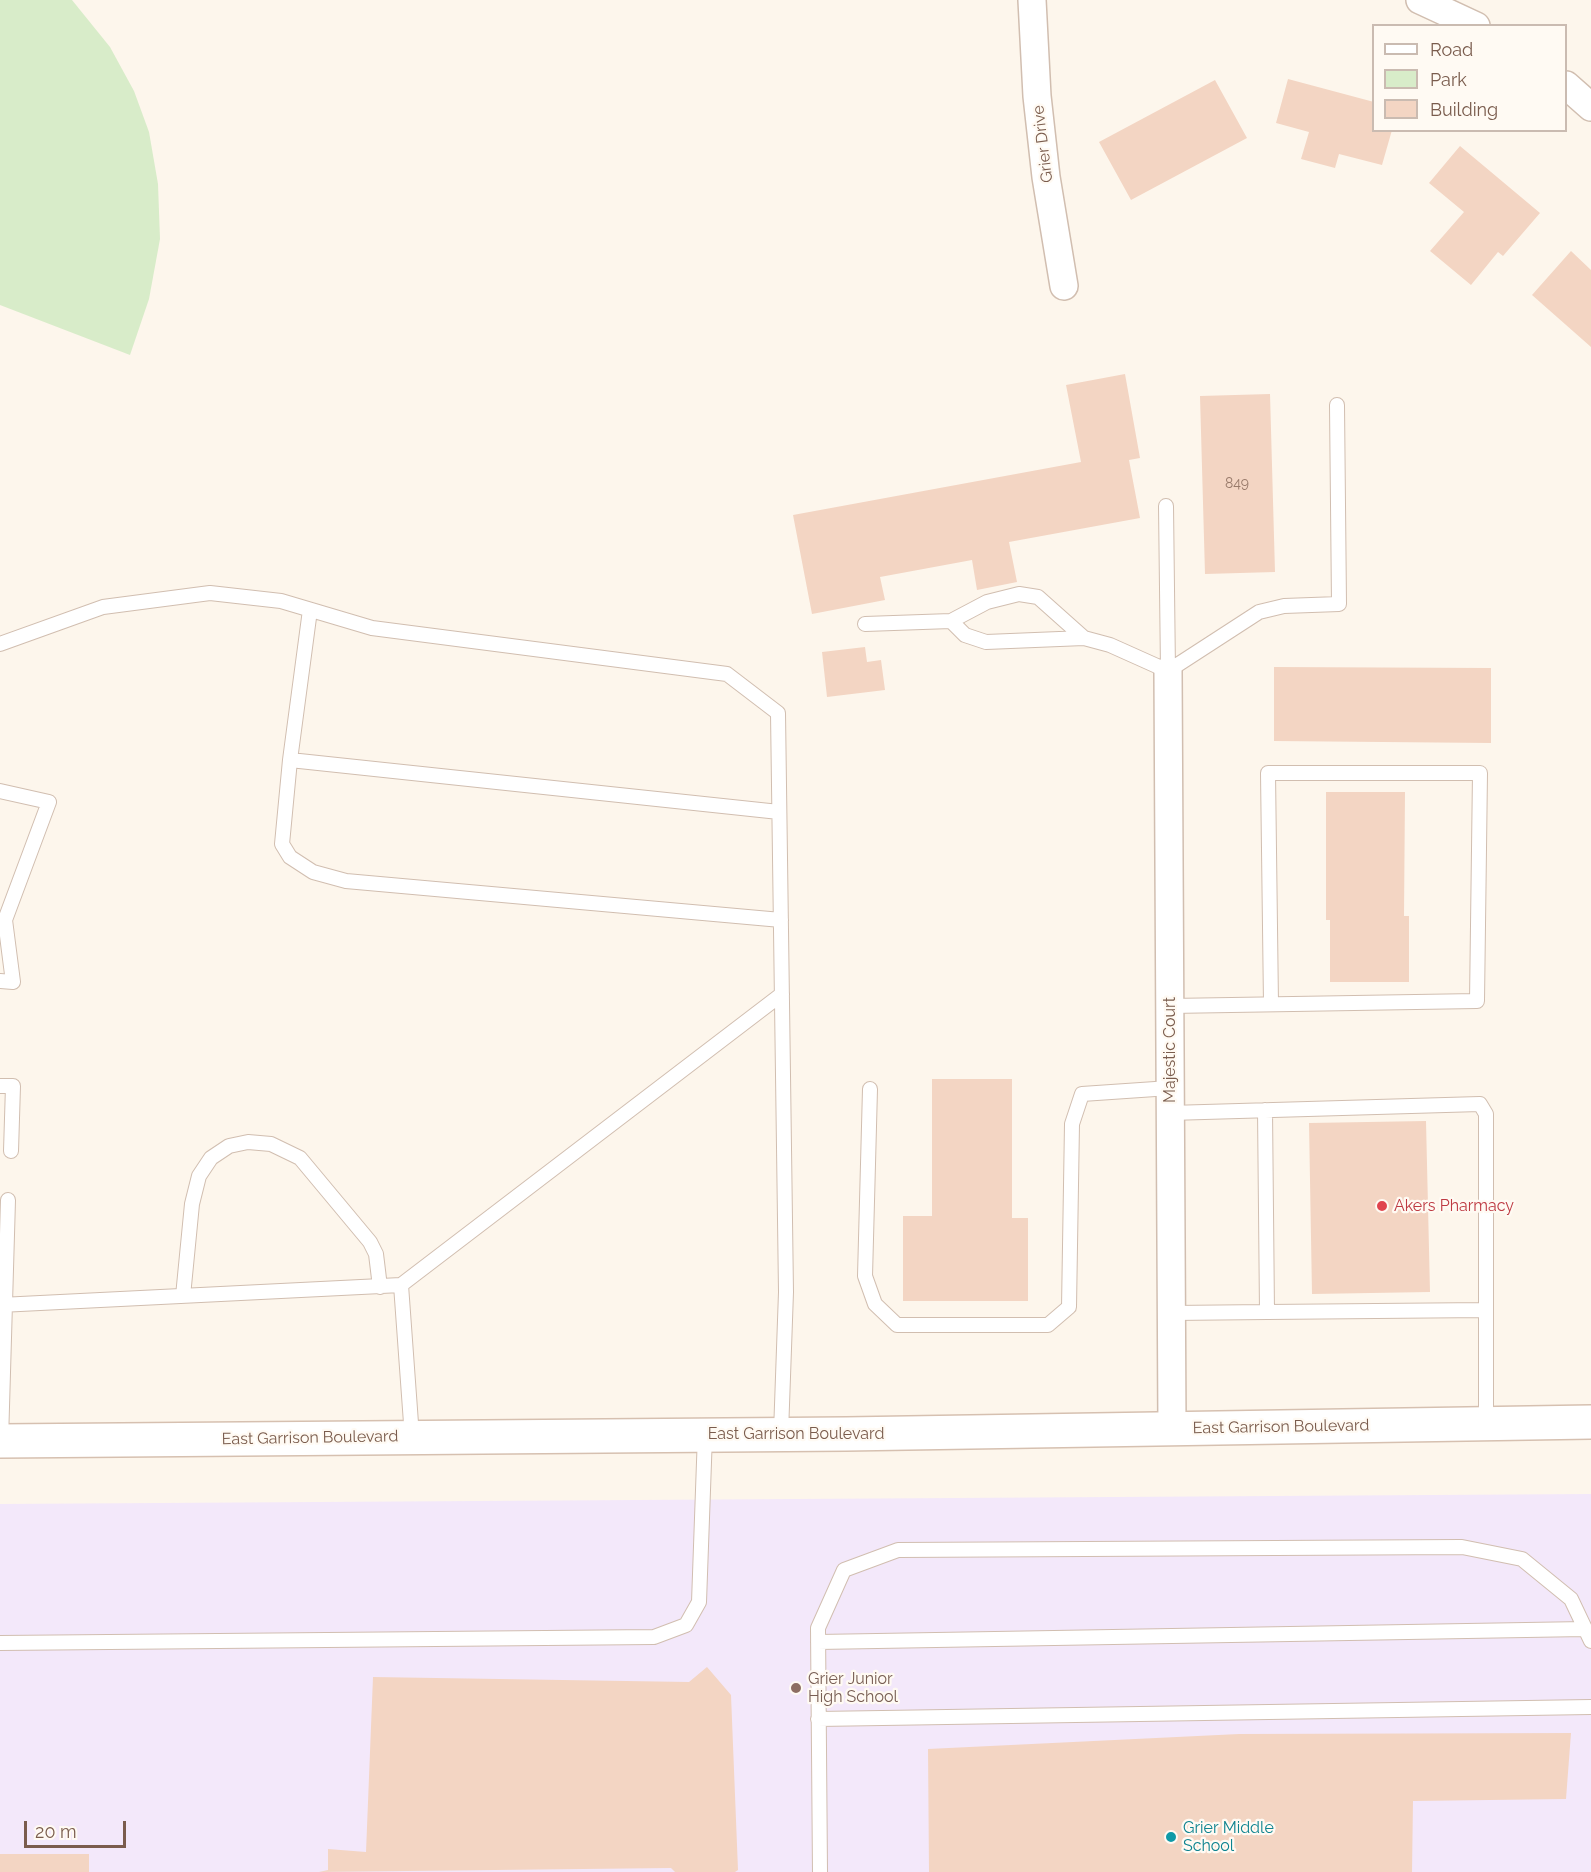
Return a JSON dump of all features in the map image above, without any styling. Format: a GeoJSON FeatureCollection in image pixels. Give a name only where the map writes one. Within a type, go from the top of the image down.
{"type":"FeatureCollection","features":[{"type":"Feature","properties":{"kind":"main road","name":"East Garrison Boulevard"},"geometry":{"type":"LineString","coordinates":[[0,1441],[1591,1422]]}},
{"type":"Feature","properties":{"kind":"street","name":"Grier Drive"},"geometry":{"type":"LineString","coordinates":[[1032,0],[1037,96],[1046,177],[1064,286]]}},
{"type":"Feature","properties":{"kind":"street"},"geometry":{"type":"LineString","coordinates":[[1420,0],[1472,24]]}},
{"type":"Feature","properties":{"kind":"street"},"geometry":{"type":"LineString","coordinates":[[1567,86],[1591,106]]}},
{"type":"Feature","properties":{"kind":"street","name":"Majestic Court"},"geometry":{"type":"LineString","coordinates":[[1168,671],[1172,1428]]}},
{"type":"Feature","properties":{"kind":"lane"},"geometry":{"type":"LineString","coordinates":[[1168,671],[1259,612],[1284,606],[1339,604],[1337,405]]}},
{"type":"Feature","properties":{"kind":"lane"},"geometry":{"type":"LineString","coordinates":[[1166,506],[1168,671]]}},
{"type":"Feature","properties":{"kind":"lane"},"geometry":{"type":"LineString","coordinates":[[0,644],[103,606],[210,593],[281,602],[372,628],[727,674],[778,713],[786,1292],[781,1433]]}},
{"type":"Feature","properties":{"kind":"lane"},"geometry":{"type":"LineString","coordinates":[[865,624],[951,621],[987,602],[1019,594],[1038,597],[1084,638]]}},
{"type":"Feature","properties":{"kind":"lane"},"geometry":{"type":"LineString","coordinates":[[310,610],[290,760],[282,844],[290,857],[314,872],[346,881],[781,920]]}},
{"type":"Feature","properties":{"kind":"lane"},"geometry":{"type":"LineString","coordinates":[[951,621],[965,635],[986,642],[1084,638],[1110,645],[1168,671]]}},
{"type":"Feature","properties":{"kind":"lane"},"geometry":{"type":"LineString","coordinates":[[290,760],[779,812]]}},
{"type":"Feature","properties":{"kind":"lane"},"geometry":{"type":"LineString","coordinates":[[1170,1006],[1477,1001],[1480,773],[1268,773],[1271,1004]]}},
{"type":"Feature","properties":{"kind":"lane"},"geometry":{"type":"LineString","coordinates":[[0,791],[49,801],[5,920],[13,982],[0,981]]}},
{"type":"Feature","properties":{"kind":"lane"},"geometry":{"type":"LineString","coordinates":[[2,1305],[401,1285],[782,994]]}},
{"type":"Feature","properties":{"kind":"lane"},"geometry":{"type":"LineString","coordinates":[[0,1086],[13,1086],[11,1151]]}},
{"type":"Feature","properties":{"kind":"lane"},"geometry":{"type":"LineString","coordinates":[[870,1089],[865,1276],[875,1304],[897,1325],[1048,1325],[1069,1307],[1072,1124],[1082,1094],[1265,1110],[1480,1104],[1486,1114],[1486,1424]]}},
{"type":"Feature","properties":{"kind":"lane"},"geometry":{"type":"LineString","coordinates":[[1265,1110],[1267,1312]]}},
{"type":"Feature","properties":{"kind":"lane"},"geometry":{"type":"LineString","coordinates":[[183,1296],[192,1204],[199,1176],[211,1158],[229,1146],[248,1142],[271,1144],[300,1158],[370,1242],[376,1254],[380,1287]]}},
{"type":"Feature","properties":{"kind":"lane"},"geometry":{"type":"LineString","coordinates":[[0,1441],[2,1305],[8,1200]]}},
{"type":"Feature","properties":{"kind":"lane"},"geometry":{"type":"LineString","coordinates":[[401,1285],[412,1437]]}},
{"type":"Feature","properties":{"kind":"lane"},"geometry":{"type":"LineString","coordinates":[[1172,1313],[1485,1310]]}},
{"type":"Feature","properties":{"kind":"lane"},"geometry":{"type":"LineString","coordinates":[[0,1643],[654,1637],[686,1625],[699,1602],[705,1434]]}},
{"type":"Feature","properties":{"kind":"lane"},"geometry":{"type":"LineString","coordinates":[[818,1642],[1588,1635],[1571,1599],[1522,1558],[1462,1547],[898,1550],[844,1570],[818,1628],[818,1642],[818,1719],[820,1872]]}},
{"type":"Feature","properties":{"kind":"lane"},"geometry":{"type":"LineString","coordinates":[[818,1719],[1591,1707]]}},
{"type":"Feature","properties":{"kind":"shaded area","name":"Grier Junior High School"},"geometry":{"type":"Polygon","coordinates":[[[1591,1494],[1591,1872],[0,1872],[0,1504],[1591,1494]]]}},
{"type":"Feature","properties":{"kind":"green space"},"geometry":{"type":"Polygon","coordinates":[[[0,0],[72,0],[110,47],[134,91],[149,132],[158,184],[160,239],[149,299],[130,355],[0,305],[0,0]]]}},
{"type":"Feature","properties":{"kind":"building"},"geometry":{"type":"Polygon","coordinates":[[[1288,79],[1372,101],[1372,132],[1391,132],[1382,165],[1339,154],[1335,168],[1301,159],[1309,132],[1276,123],[1288,79]]]}},
{"type":"Feature","properties":{"kind":"building"},"geometry":{"type":"Polygon","coordinates":[[[1215,80],[1247,138],[1131,200],[1099,142],[1215,80]]]}},
{"type":"Feature","properties":{"kind":"building"},"geometry":{"type":"Polygon","coordinates":[[[1460,146],[1540,213],[1503,256],[1498,252],[1471,285],[1430,251],[1464,212],[1429,183],[1460,146]]]}},
{"type":"Feature","properties":{"kind":"building"},"geometry":{"type":"Polygon","coordinates":[[[1571,251],[1591,270],[1591,347],[1532,295],[1571,251]]]}},
{"type":"Feature","properties":{"kind":"building"},"geometry":{"type":"Polygon","coordinates":[[[1125,374],[1140,458],[1129,460],[1140,518],[1009,542],[1017,582],[977,590],[972,560],[880,577],[885,600],[812,614],[793,515],[1081,462],[1066,385],[1125,374]]]}},
{"type":"Feature","properties":{"kind":"building"},"geometry":{"type":"Polygon","coordinates":[[[1270,394],[1275,572],[1205,574],[1200,396],[1270,394]]]}},
{"type":"Feature","properties":{"kind":"building"},"geometry":{"type":"Polygon","coordinates":[[[865,647],[867,662],[881,660],[885,690],[827,697],[822,652],[865,647]]]}},
{"type":"Feature","properties":{"kind":"building"},"geometry":{"type":"Polygon","coordinates":[[[1274,667],[1491,668],[1491,743],[1274,741],[1274,667]]]}},
{"type":"Feature","properties":{"kind":"building"},"geometry":{"type":"Polygon","coordinates":[[[1326,792],[1405,792],[1404,916],[1409,916],[1409,982],[1330,982],[1330,920],[1326,920],[1326,792]]]}},
{"type":"Feature","properties":{"kind":"building"},"geometry":{"type":"Polygon","coordinates":[[[932,1079],[1012,1079],[1012,1218],[1028,1218],[1028,1301],[903,1301],[903,1216],[932,1216],[932,1079]]]}},
{"type":"Feature","properties":{"kind":"building"},"geometry":{"type":"Polygon","coordinates":[[[1426,1121],[1430,1292],[1312,1294],[1309,1123],[1426,1121]]]}},
{"type":"Feature","properties":{"kind":"building"},"geometry":{"type":"Polygon","coordinates":[[[707,1667],[731,1695],[738,1870],[735,1872],[675,1872],[671,1868],[319,1872],[328,1870],[328,1849],[366,1852],[373,1677],[689,1682],[707,1667]]]}},
{"type":"Feature","properties":{"kind":"building","name":"Grier Middle School"},"geometry":{"type":"Polygon","coordinates":[[[1571,1733],[1566,1799],[1413,1801],[1412,1872],[929,1872],[928,1749],[1239,1734],[1571,1733]]]}},
{"type":"Feature","properties":{"kind":"building"},"geometry":{"type":"Polygon","coordinates":[[[0,1854],[89,1854],[89,1872],[0,1872],[0,1854]]]}},
{"type":"Feature","properties":{"kind":"place","name":"Akers Pharmacy"},"geometry":{"type":"Point","coordinates":[1382,1206]}},
{"type":"Feature","properties":{"kind":"place","name":"Grier Junior High School"},"geometry":{"type":"Point","coordinates":[796,1688]}},
{"type":"Feature","properties":{"kind":"place","name":"Grier Middle School"},"geometry":{"type":"Point","coordinates":[1171,1837]}}]}
